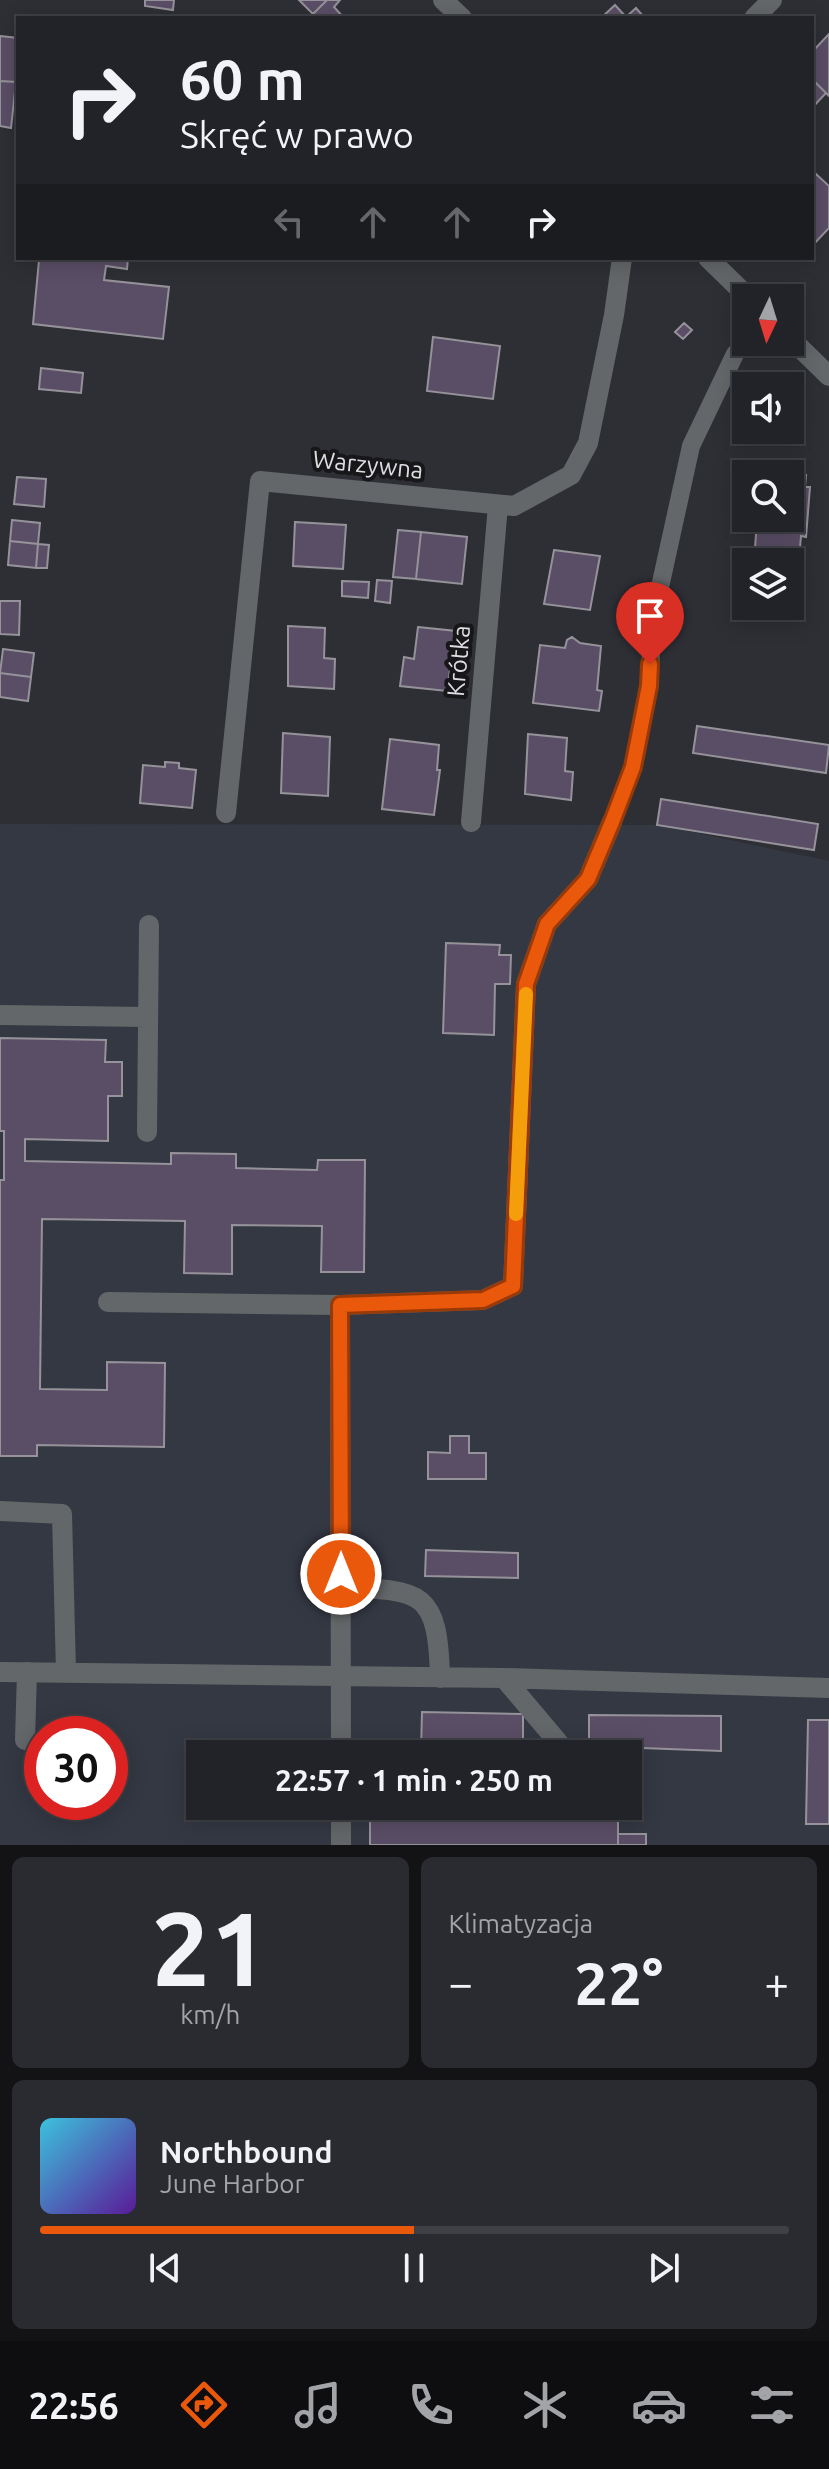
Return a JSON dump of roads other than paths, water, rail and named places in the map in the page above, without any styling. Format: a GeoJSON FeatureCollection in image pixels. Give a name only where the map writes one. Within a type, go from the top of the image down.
{"type":"FeatureCollection","features":[{"type":"Feature","properties":{"kind":"street"},"geometry":{"type":"LineString","coordinates":[[443,0],[460,16]]}},
{"type":"Feature","properties":{"kind":"street"},"geometry":{"type":"LineString","coordinates":[[756,16],[772,0]]}},
{"type":"Feature","properties":{"kind":"street","name":"Warzywna"},"geometry":{"type":"LineString","coordinates":[[226,813],[260,481],[514,506],[571,475],[588,443],[622,260]]}},
{"type":"Feature","properties":{"kind":"street"},"geometry":{"type":"LineString","coordinates":[[710,260],[735,284]]}},
{"type":"Feature","properties":{"kind":"street"},"geometry":{"type":"LineString","coordinates":[[804,352],[829,376]]}},
{"type":"Feature","properties":{"kind":"street","name":"Krótka"},"geometry":{"type":"LineString","coordinates":[[471,822],[498,505]]}},
{"type":"Feature","properties":{"kind":"street"},"geometry":{"type":"LineString","coordinates":[[108,1302],[340,1305],[483,1300],[513,1286],[526,984],[547,924],[588,879],[612,822]]}},
{"type":"Feature","properties":{"kind":"street"},"geometry":{"type":"LineString","coordinates":[[147,1132],[149,925]]}},
{"type":"Feature","properties":{"kind":"street"},"geometry":{"type":"LineString","coordinates":[[0,1015],[147,1017]]}},
{"type":"Feature","properties":{"kind":"street"},"geometry":{"type":"LineString","coordinates":[[340,1305],[341,1740]]}},
{"type":"Feature","properties":{"kind":"street"},"geometry":{"type":"LineString","coordinates":[[0,1511],[62,1514],[66,1672]]}},
{"type":"Feature","properties":{"kind":"street"},"geometry":{"type":"LineString","coordinates":[[341,1588],[390,1588],[417,1598],[431,1610],[439,1636],[440,1678]]}},
{"type":"Feature","properties":{"kind":"street"},"geometry":{"type":"LineString","coordinates":[[0,1672],[504,1678],[829,1688]]}},
{"type":"Feature","properties":{"kind":"street"},"geometry":{"type":"LineString","coordinates":[[26,1716],[27,1672]]}},
{"type":"Feature","properties":{"kind":"street"},"geometry":{"type":"LineString","coordinates":[[504,1678],[556,1740]]}},
{"type":"Feature","properties":{"kind":"street"},"geometry":{"type":"LineString","coordinates":[[341,1820],[341,1845]]}},
{"type":"Feature","properties":{"kind":"lane"},"geometry":{"type":"LineString","coordinates":[[612,822],[633,767],[649,686],[653,619],[691,446],[734,356]]}}]}
